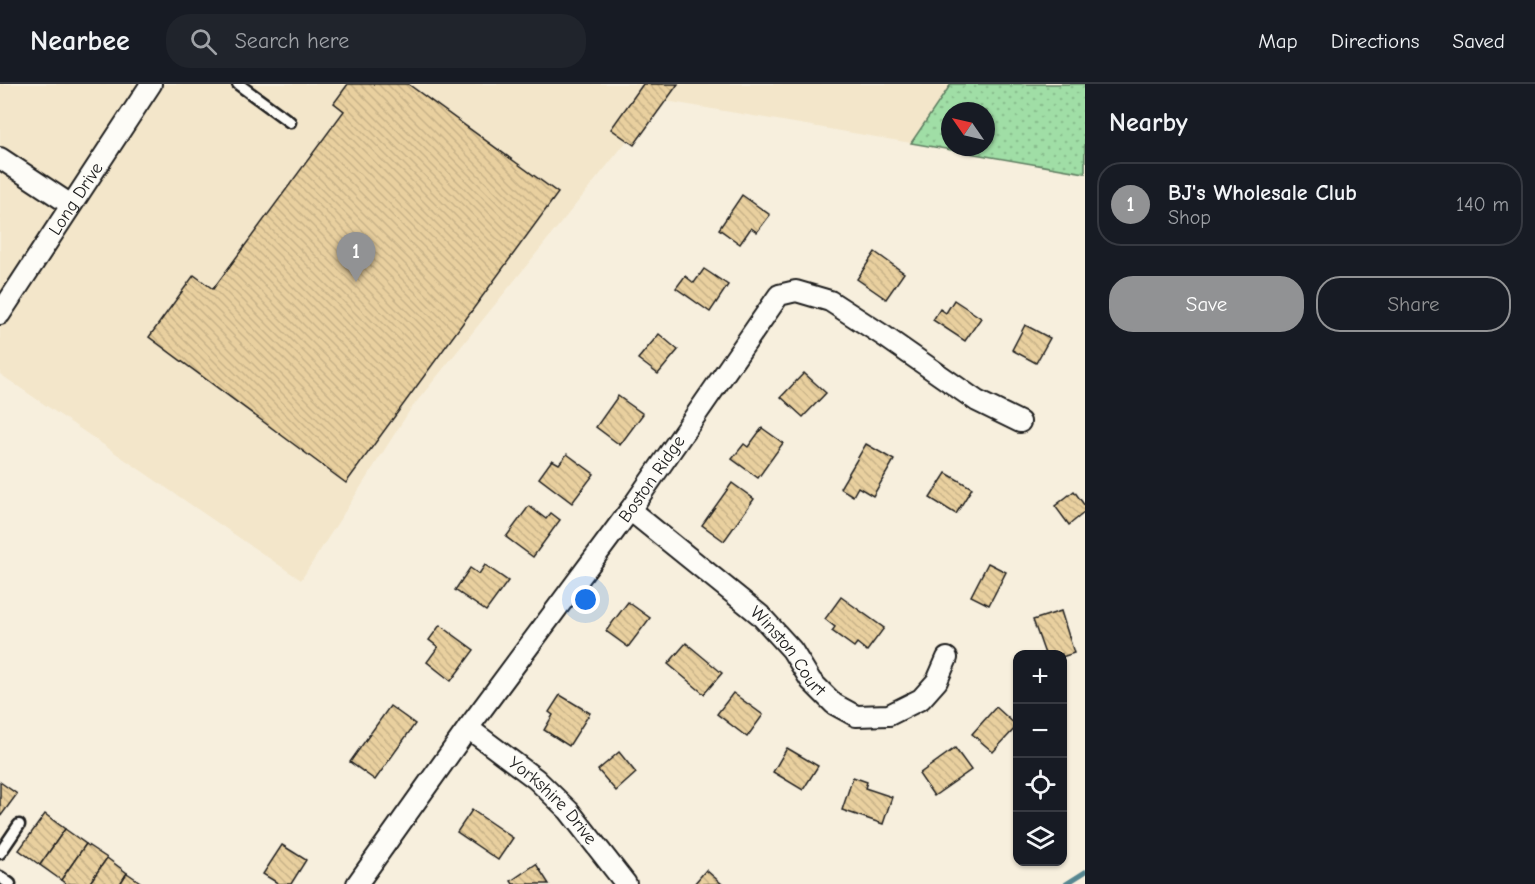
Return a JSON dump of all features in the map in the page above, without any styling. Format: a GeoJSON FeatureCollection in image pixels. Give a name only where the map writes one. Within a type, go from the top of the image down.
{"type":"FeatureCollection","features":[{"type":"Feature","properties":{"kind":"street","name":"Long Drive"},"geometry":{"type":"LineString","coordinates":[[0,314],[151,84]]}},
{"type":"Feature","properties":{"kind":"street"},"geometry":{"type":"LineString","coordinates":[[0,159],[71,206]]}},
{"type":"Feature","properties":{"kind":"street","name":"Boston Ridge"},"geometry":{"type":"LineString","coordinates":[[357,884],[468,728],[630,510],[779,295],[796,291],[830,301],[977,401],[1020,422]]}},
{"type":"Feature","properties":{"kind":"street","name":"Winston Court"},"geometry":{"type":"LineString","coordinates":[[630,510],[760,615],[792,650],[811,681],[834,704],[855,716],[889,716],[921,699],[937,681],[946,658]]}},
{"type":"Feature","properties":{"kind":"street","name":"Yorkshire Drive"},"geometry":{"type":"LineString","coordinates":[[468,728],[536,779],[569,811],[626,884]]}},
{"type":"Feature","properties":{"kind":"lane"},"geometry":{"type":"LineString","coordinates":[[238,84],[290,122]]}},
{"type":"Feature","properties":{"kind":"lane"},"geometry":{"type":"LineString","coordinates":[[0,853],[20,825]]}},
{"type":"Feature","properties":{"kind":"lane"},"geometry":{"type":"LineString","coordinates":[[0,877],[10,884]]}},
{"type":"Feature","properties":{"kind":"shaded area"},"geometry":{"type":"Polygon","coordinates":[[[0,84],[951,84],[911,143],[660,100],[410,410],[301,580],[0,374],[0,84]]]}},
{"type":"Feature","properties":{"kind":"green space"},"geometry":{"type":"Polygon","coordinates":[[[951,84],[1085,84],[1085,173],[986,156],[995,156],[995,102],[941,102],[941,148],[911,143],[951,84]]]}},
{"type":"Feature","properties":{"kind":"building"},"geometry":{"type":"Polygon","coordinates":[[[348,84],[408,84],[558,193],[346,483],[149,337],[194,275],[213,289],[344,111],[334,103],[348,84]]]}},
{"type":"Feature","properties":{"kind":"building"},"geometry":{"type":"Polygon","coordinates":[[[643,84],[678,84],[634,145],[611,129],[643,84]]]}},
{"type":"Feature","properties":{"kind":"building"},"geometry":{"type":"Polygon","coordinates":[[[742,195],[770,215],[757,232],[751,228],[740,244],[719,229],[742,195]]]}},
{"type":"Feature","properties":{"kind":"building"},"geometry":{"type":"Polygon","coordinates":[[[875,252],[904,273],[886,299],[857,279],[875,252]]]}},
{"type":"Feature","properties":{"kind":"building"},"geometry":{"type":"Polygon","coordinates":[[[704,269],[728,285],[710,312],[676,288],[685,276],[694,283],[704,269]]]}},
{"type":"Feature","properties":{"kind":"building"},"geometry":{"type":"Polygon","coordinates":[[[954,300],[981,318],[965,341],[933,320],[940,309],[946,313],[954,300]]]}},
{"type":"Feature","properties":{"kind":"building"},"geometry":{"type":"Polygon","coordinates":[[[1025,325],[1050,338],[1036,363],[1012,350],[1025,325]]]}},
{"type":"Feature","properties":{"kind":"building"},"geometry":{"type":"Polygon","coordinates":[[[659,334],[678,350],[658,374],[638,359],[659,334]]]}},
{"type":"Feature","properties":{"kind":"building"},"geometry":{"type":"Polygon","coordinates":[[[804,373],[826,393],[803,417],[781,397],[804,373]]]}},
{"type":"Feature","properties":{"kind":"building"},"geometry":{"type":"Polygon","coordinates":[[[618,396],[643,414],[620,445],[596,427],[618,396]]]}},
{"type":"Feature","properties":{"kind":"building"},"geometry":{"type":"Polygon","coordinates":[[[762,428],[783,443],[758,478],[732,459],[744,444],[748,447],[762,428]]]}},
{"type":"Feature","properties":{"kind":"building"},"geometry":{"type":"Polygon","coordinates":[[[866,444],[894,460],[873,496],[858,487],[853,496],[840,488],[866,444]]]}},
{"type":"Feature","properties":{"kind":"building"},"geometry":{"type":"Polygon","coordinates":[[[567,454],[594,474],[572,503],[539,478],[552,460],[559,464],[567,454]]]}},
{"type":"Feature","properties":{"kind":"building"},"geometry":{"type":"Polygon","coordinates":[[[946,473],[972,488],[956,514],[930,498],[946,473]]]}},
{"type":"Feature","properties":{"kind":"building"},"geometry":{"type":"Polygon","coordinates":[[[732,483],[754,499],[724,541],[702,525],[732,483]]]}},
{"type":"Feature","properties":{"kind":"building"},"geometry":{"type":"Polygon","coordinates":[[[1074,491],[1085,506],[1085,512],[1069,525],[1055,506],[1074,491]]]}},
{"type":"Feature","properties":{"kind":"building"},"geometry":{"type":"Polygon","coordinates":[[[529,506],[546,519],[551,513],[560,520],[533,557],[506,537],[529,506]]]}},
{"type":"Feature","properties":{"kind":"building"},"geometry":{"type":"Polygon","coordinates":[[[988,563],[1006,572],[989,605],[971,596],[988,563]]]}},
{"type":"Feature","properties":{"kind":"building"},"geometry":{"type":"Polygon","coordinates":[[[485,565],[508,581],[486,611],[455,590],[470,568],[479,574],[485,565]]]}},
{"type":"Feature","properties":{"kind":"building"},"geometry":{"type":"Polygon","coordinates":[[[841,597],[884,628],[867,651],[857,643],[854,647],[832,631],[835,627],[825,619],[841,597]]]}},
{"type":"Feature","properties":{"kind":"building"},"geometry":{"type":"Polygon","coordinates":[[[628,602],[650,618],[628,647],[606,631],[628,602]]]}},
{"type":"Feature","properties":{"kind":"building"},"geometry":{"type":"Polygon","coordinates":[[[1061,611],[1074,653],[1067,655],[1067,650],[1044,650],[1033,620],[1061,611]]]}},
{"type":"Feature","properties":{"kind":"building"},"geometry":{"type":"Polygon","coordinates":[[[440,625],[474,650],[451,681],[427,662],[438,647],[429,640],[440,625]]]}},
{"type":"Feature","properties":{"kind":"building"},"geometry":{"type":"Polygon","coordinates":[[[686,643],[722,673],[704,694],[668,664],[686,643]]]}},
{"type":"Feature","properties":{"kind":"building"},"geometry":{"type":"Polygon","coordinates":[[[733,693],[763,715],[747,737],[717,714],[733,693]]]}},
{"type":"Feature","properties":{"kind":"building"},"geometry":{"type":"Polygon","coordinates":[[[560,695],[590,713],[569,746],[544,730],[553,715],[549,712],[560,695]]]}},
{"type":"Feature","properties":{"kind":"building"},"geometry":{"type":"Polygon","coordinates":[[[390,706],[415,724],[375,780],[350,762],[390,706]]]}},
{"type":"Feature","properties":{"kind":"building"},"geometry":{"type":"Polygon","coordinates":[[[996,707],[1013,722],[1013,730],[993,752],[972,734],[996,707]]]}},
{"type":"Feature","properties":{"kind":"building"},"geometry":{"type":"Polygon","coordinates":[[[787,748],[818,766],[803,790],[773,772],[787,748]]]}},
{"type":"Feature","properties":{"kind":"building"},"geometry":{"type":"Polygon","coordinates":[[[955,748],[971,770],[934,796],[919,774],[955,748]]]}},
{"type":"Feature","properties":{"kind":"building"},"geometry":{"type":"Polygon","coordinates":[[[619,752],[636,773],[616,791],[598,770],[619,752]]]}},
{"type":"Feature","properties":{"kind":"building"},"geometry":{"type":"Polygon","coordinates":[[[853,777],[867,782],[865,788],[892,797],[883,824],[842,810],[853,777]]]}},
{"type":"Feature","properties":{"kind":"building"},"geometry":{"type":"Polygon","coordinates":[[[0,782],[17,794],[0,817],[0,782]]]}},
{"type":"Feature","properties":{"kind":"building"},"geometry":{"type":"Polygon","coordinates":[[[472,810],[513,838],[498,860],[457,832],[472,810]]]}},
{"type":"Feature","properties":{"kind":"building"},"geometry":{"type":"Polygon","coordinates":[[[45,814],[65,829],[40,865],[19,850],[45,814]]]}},
{"type":"Feature","properties":{"kind":"building"},"geometry":{"type":"Polygon","coordinates":[[[65,829],[86,844],[61,880],[40,865],[65,829]]]}},
{"type":"Feature","properties":{"kind":"building"},"geometry":{"type":"Polygon","coordinates":[[[86,844],[107,858],[89,884],[66,884],[61,880],[86,844]]]}},
{"type":"Feature","properties":{"kind":"building"},"geometry":{"type":"Polygon","coordinates":[[[282,845],[306,860],[291,884],[279,884],[263,874],[282,845]]]}},
{"type":"Feature","properties":{"kind":"building"},"geometry":{"type":"Polygon","coordinates":[[[107,858],[127,873],[120,884],[89,884],[107,858]]]}},
{"type":"Feature","properties":{"kind":"building"},"geometry":{"type":"Polygon","coordinates":[[[536,864],[549,884],[513,884],[511,881],[536,864]]]}},
{"type":"Feature","properties":{"kind":"building"},"geometry":{"type":"Polygon","coordinates":[[[706,870],[722,884],[694,884],[706,870]]]}},
{"type":"Feature","properties":{"kind":"building"},"geometry":{"type":"Polygon","coordinates":[[[127,873],[143,884],[120,884],[127,873]]]}},
{"type":"Feature","properties":{"kind":"waterway"},"geometry":{"type":"LineString","coordinates":[[1066,884],[1085,872]]}},
{"type":"Feature","properties":{"kind":"place","name":"BJ's Wholesale Club"},"geometry":{"type":"Point","coordinates":[356,282]}}]}
